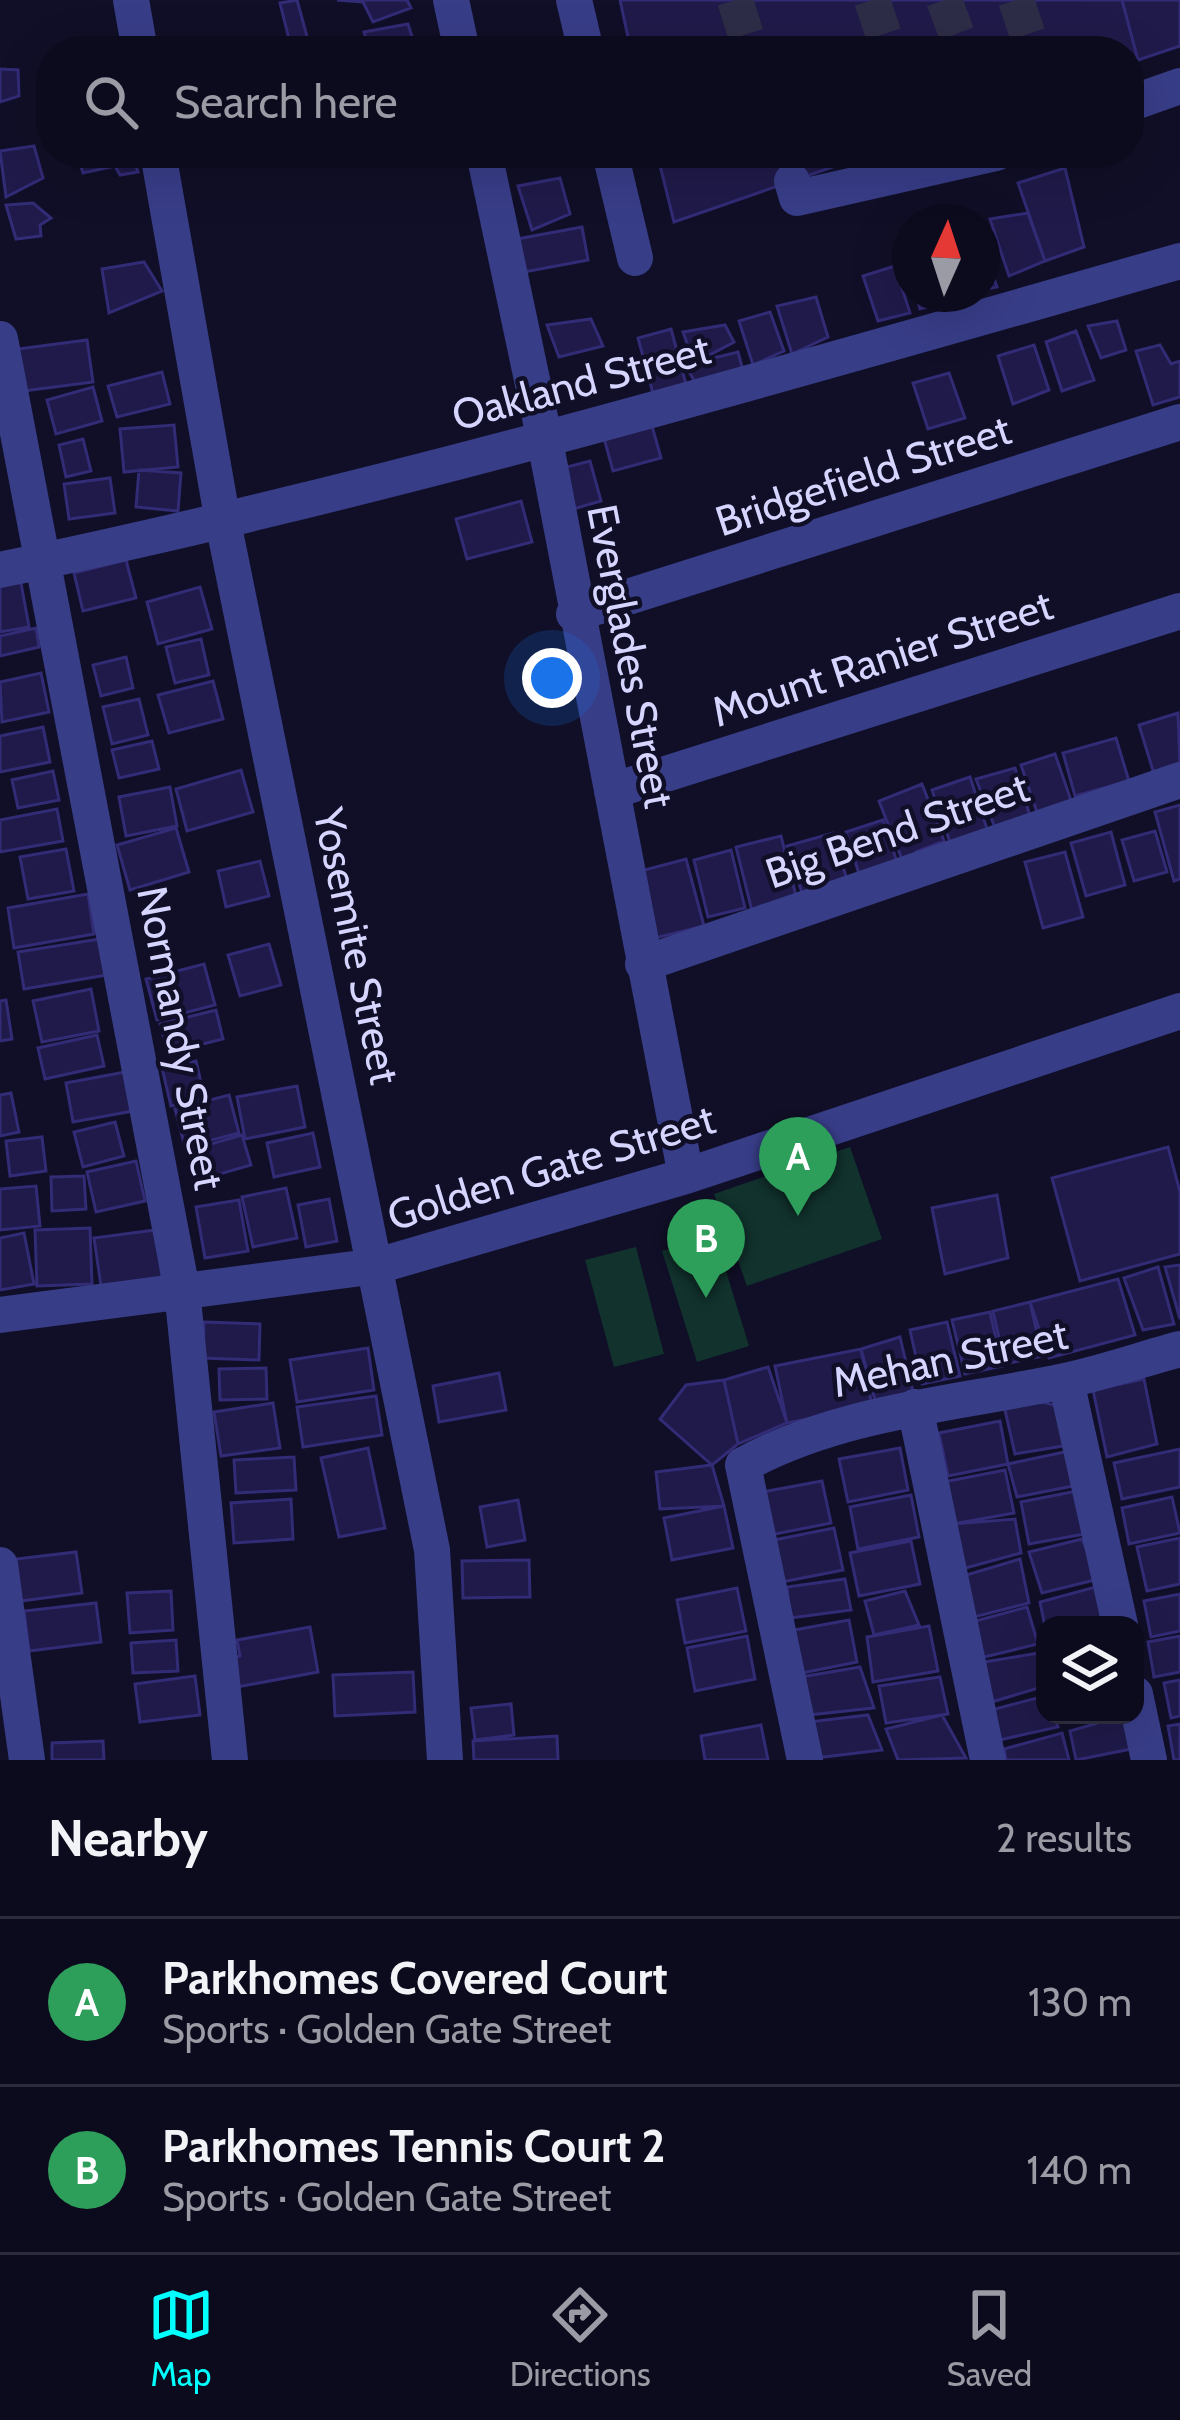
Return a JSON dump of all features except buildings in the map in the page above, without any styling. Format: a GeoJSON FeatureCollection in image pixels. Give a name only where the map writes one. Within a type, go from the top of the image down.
{"type":"FeatureCollection","features":[{"type":"Feature","properties":{"kind":"street"},"geometry":{"type":"LineString","coordinates":[[131,0],[137,36]]}},
{"type":"Feature","properties":{"kind":"street"},"geometry":{"type":"LineString","coordinates":[[451,0],[459,36]]}},
{"type":"Feature","properties":{"kind":"street"},"geometry":{"type":"LineString","coordinates":[[574,0],[582,36]]}},
{"type":"Feature","properties":{"kind":"street"},"geometry":{"type":"LineString","coordinates":[[1144,99],[1180,86]]}},
{"type":"Feature","properties":{"kind":"street","name":"Yosemite Street"},"geometry":{"type":"LineString","coordinates":[[161,168],[223,522],[432,1550],[446,1760]]}},
{"type":"Feature","properties":{"kind":"street","name":"Everglades Street"},"geometry":{"type":"LineString","coordinates":[[487,168],[545,441],[574,614],[686,1177]]}},
{"type":"Feature","properties":{"kind":"street"},"geometry":{"type":"LineString","coordinates":[[614,168],[635,258]]}},
{"type":"Feature","properties":{"kind":"street"},"geometry":{"type":"LineString","coordinates":[[792,182],[797,198],[930,168]]}},
{"type":"Feature","properties":{"kind":"street","name":"Oakland Street"},"geometry":{"type":"LineString","coordinates":[[0,571],[223,522],[545,441],[1180,261]]}},
{"type":"Feature","properties":{"kind":"street","name":"Normandy Street"},"geometry":{"type":"LineString","coordinates":[[0,339],[182,1290],[230,1760]]}},
{"type":"Feature","properties":{"kind":"street","name":"Bridgefield Street"},"geometry":{"type":"LineString","coordinates":[[574,614],[1180,422]]}},
{"type":"Feature","properties":{"kind":"street","name":"Mount Ranier Street"},"geometry":{"type":"LineString","coordinates":[[612,791],[1180,611]]}},
{"type":"Feature","properties":{"kind":"street","name":"Big Bend Street"},"geometry":{"type":"LineString","coordinates":[[643,964],[1180,780]]}},
{"type":"Feature","properties":{"kind":"street","name":"Golden Gate Street"},"geometry":{"type":"LineString","coordinates":[[0,1315],[377,1266],[686,1177],[1180,1011]]}},
{"type":"Feature","properties":{"kind":"street","name":"Mehan Street"},"geometry":{"type":"LineString","coordinates":[[805,1760],[743,1465],[779,1445],[915,1407],[1066,1381],[1180,1348]]}},
{"type":"Feature","properties":{"kind":"street"},"geometry":{"type":"LineString","coordinates":[[1066,1381],[1118,1616]]}},
{"type":"Feature","properties":{"kind":"street"},"geometry":{"type":"LineString","coordinates":[[915,1407],[988,1760]]}},
{"type":"Feature","properties":{"kind":"street"},"geometry":{"type":"LineString","coordinates":[[0,1565],[27,1760]]}},
{"type":"Feature","properties":{"kind":"street"},"geometry":{"type":"LineString","coordinates":[[1141,1724],[1149,1760]]}},
{"type":"Feature","properties":{"kind":"green space"},"geometry":{"type":"Polygon","coordinates":[[[850,1147],[882,1239],[747,1286],[714,1194],[850,1147]]]}},
{"type":"Feature","properties":{"kind":"green space"},"geometry":{"type":"Polygon","coordinates":[[[715,1235],[749,1346],[697,1362],[662,1251],[715,1235]]]}},
{"type":"Feature","properties":{"kind":"green space"},"geometry":{"type":"Polygon","coordinates":[[[636,1247],[664,1354],[614,1367],[585,1260],[636,1247]]]}},
{"type":"Feature","properties":{"kind":"tunnel"},"geometry":{"type":"LineString","coordinates":[[735,0],[746,36]]}},
{"type":"Feature","properties":{"kind":"tunnel"},"geometry":{"type":"LineString","coordinates":[[872,0],[884,36]]}},
{"type":"Feature","properties":{"kind":"tunnel"},"geometry":{"type":"LineString","coordinates":[[944,0],[957,36]]}},
{"type":"Feature","properties":{"kind":"tunnel"},"geometry":{"type":"LineString","coordinates":[[1016,0],[1028,36]]}},
{"type":"Feature","properties":{"kind":"place","name":"Parkhomes Covered Court"},"geometry":{"type":"Point","coordinates":[798,1216]}},
{"type":"Feature","properties":{"kind":"place","name":"Parkhomes Tennis Court 2"},"geometry":{"type":"Point","coordinates":[706,1298]}}]}
